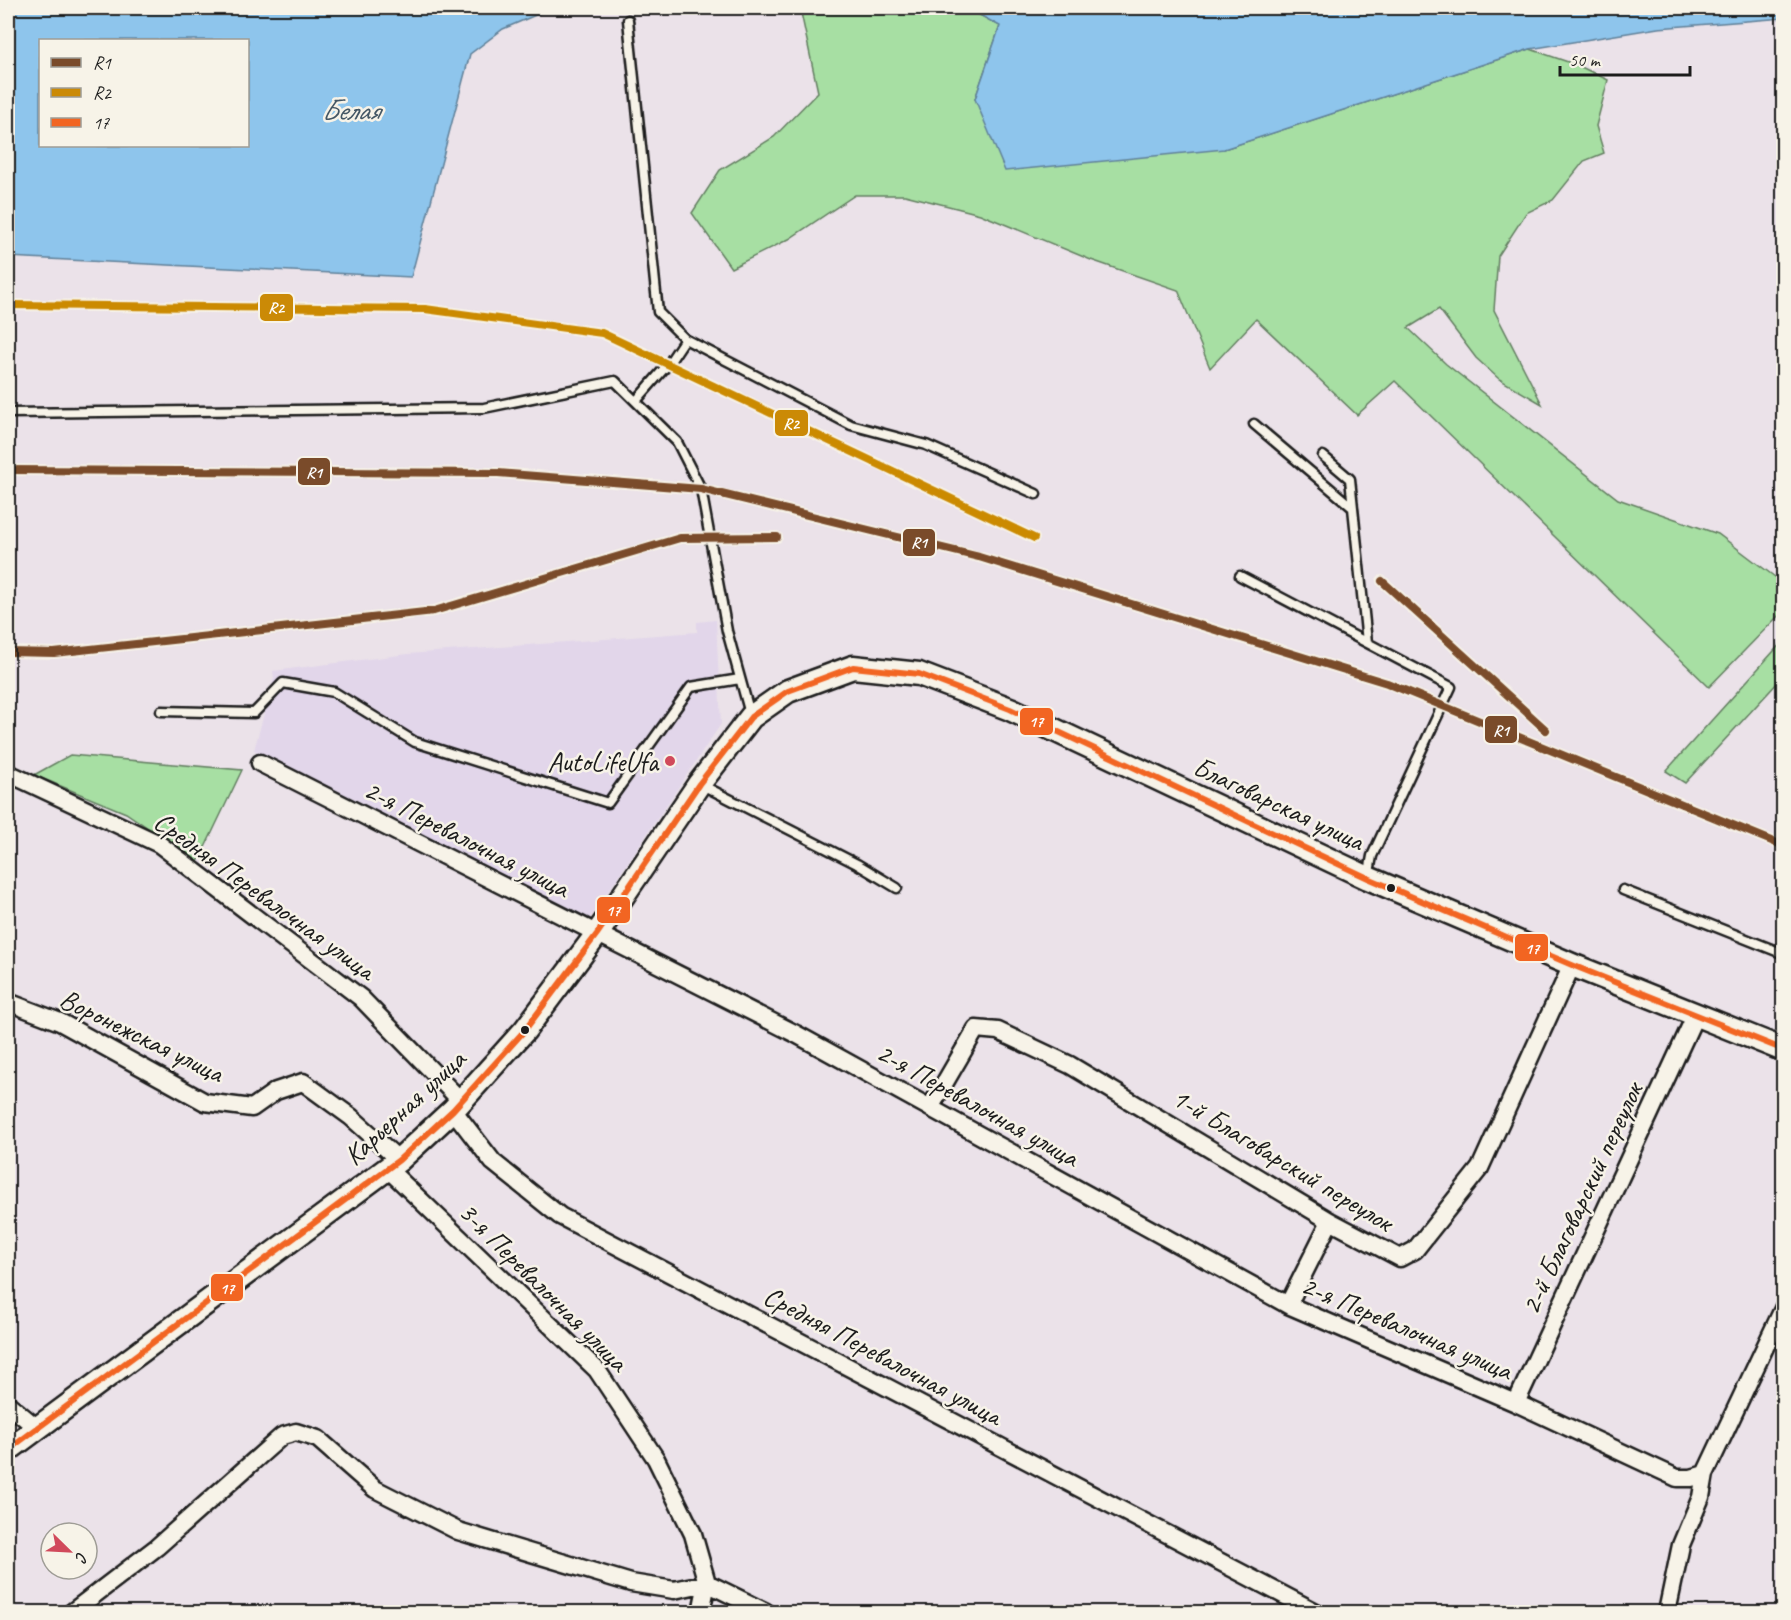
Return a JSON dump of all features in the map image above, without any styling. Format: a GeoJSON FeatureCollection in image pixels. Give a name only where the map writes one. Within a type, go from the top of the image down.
{"type":"FeatureCollection","features":[{"type":"Feature","properties":{"kind":"street","name":"Благоварская улица"},"geometry":{"type":"LineString","coordinates":[[751,717],[788,691],[853,668],[919,674],[1010,709],[1368,878],[1572,965],[1784,1050]]}},
{"type":"Feature","properties":{"kind":"street","name":"Карьерная улица"},"geometry":{"type":"LineString","coordinates":[[8,1450],[393,1165],[457,1106],[525,1030],[597,934],[699,784],[751,717]]}},
{"type":"Feature","properties":{"kind":"street","name":"2-я Перевалочная улица"},"geometry":{"type":"LineString","coordinates":[[261,764],[796,1034],[1288,1305],[1516,1403],[1677,1478],[1692,1478],[1705,1474]]}},
{"type":"Feature","properties":{"kind":"street","name":"Средняя Перевалочная улица"},"geometry":{"type":"LineString","coordinates":[[8,773],[159,844],[361,998],[457,1106],[493,1161],[560,1216],[1316,1612]]}},
{"type":"Feature","properties":{"kind":"street","name":"1-й Благоварский переулок"},"geometry":{"type":"LineString","coordinates":[[930,1108],[976,1029],[998,1031],[1080,1071],[1330,1221],[1400,1258],[1415,1250],[1480,1168],[1572,965]]}},
{"type":"Feature","properties":{"kind":"street","name":"Воронежская улица"},"geometry":{"type":"LineString","coordinates":[[8,1002],[60,1022],[205,1102],[252,1108],[276,1091],[303,1082],[351,1117],[393,1165]]}},
{"type":"Feature","properties":{"kind":"street","name":"2-й Благоварский переулок"},"geometry":{"type":"LineString","coordinates":[[1516,1403],[1696,1014]]}},
{"type":"Feature","properties":{"kind":"street","name":"3-я Перевалочная улица"},"geometry":{"type":"LineString","coordinates":[[393,1165],[597,1370],[656,1459],[693,1534],[707,1583]]}},
{"type":"Feature","properties":{"kind":"street"},"geometry":{"type":"LineString","coordinates":[[1288,1305],[1330,1221]]}},
{"type":"Feature","properties":{"kind":"street"},"geometry":{"type":"LineString","coordinates":[[1667,1612],[1681,1545],[1701,1497],[1705,1474],[1784,1307]]}},
{"type":"Feature","properties":{"kind":"street"},"geometry":{"type":"LineString","coordinates":[[8,1404],[37,1428]]}},
{"type":"Feature","properties":{"kind":"street"},"geometry":{"type":"LineString","coordinates":[[72,1612],[157,1547],[282,1436],[296,1432],[318,1439],[375,1490],[459,1531],[631,1583],[674,1590],[707,1583],[766,1612]]}},
{"type":"Feature","properties":{"kind":"street"},"geometry":{"type":"LineString","coordinates":[[701,1612],[707,1583]]}},
{"type":"Feature","properties":{"kind":"lane"},"geometry":{"type":"LineString","coordinates":[[628,20],[658,312],[685,339],[851,425],[926,445],[1036,494]]}},
{"type":"Feature","properties":{"kind":"lane"},"geometry":{"type":"LineString","coordinates":[[636,401],[669,363],[685,339]]}},
{"type":"Feature","properties":{"kind":"lane"},"geometry":{"type":"LineString","coordinates":[[8,413],[484,408],[615,381],[677,442],[701,489],[727,631],[751,717]]}},
{"type":"Feature","properties":{"kind":"lane"},"geometry":{"type":"LineString","coordinates":[[1254,424],[1353,507]]}},
{"type":"Feature","properties":{"kind":"lane"},"geometry":{"type":"LineString","coordinates":[[1323,456],[1350,479],[1367,642]]}},
{"type":"Feature","properties":{"kind":"lane"},"geometry":{"type":"LineString","coordinates":[[1239,576],[1451,687],[1372,856],[1368,878]]}},
{"type":"Feature","properties":{"kind":"lane"},"geometry":{"type":"LineString","coordinates":[[161,711],[254,714],[283,683],[334,692],[415,742],[608,803],[691,687],[740,679]]}},
{"type":"Feature","properties":{"kind":"lane"},"geometry":{"type":"LineString","coordinates":[[699,784],[857,864],[897,888]]}},
{"type":"Feature","properties":{"kind":"lane"},"geometry":{"type":"LineString","coordinates":[[1623,890],[1784,954]]}},
{"type":"Feature","properties":{"kind":"shaded area"},"geometry":{"type":"Polygon","coordinates":[[[716,620],[721,724],[587,923],[254,750],[274,678],[273,671],[408,654],[697,632],[697,622],[716,620]]]}},
{"type":"Feature","properties":{"kind":"green space"},"geometry":{"type":"Polygon","coordinates":[[[800,8],[967,8],[1000,26],[975,99],[1224,149],[1530,49],[1577,65],[1608,80],[1596,126],[1604,153],[1584,161],[1553,200],[1526,213],[1498,256],[1494,310],[1542,404],[1499,379],[1476,358],[1439,309],[1408,328],[1446,364],[1618,499],[1718,534],[1783,583],[1783,611],[1709,687],[1395,381],[1357,415],[1256,319],[1210,368],[1178,290],[1091,260],[980,214],[905,195],[855,195],[789,239],[731,268],[692,213],[720,170],[774,137],[818,92],[800,8]]]}},
{"type":"Feature","properties":{"kind":"green space"},"geometry":{"type":"Polygon","coordinates":[[[1783,641],[1783,676],[1780,680],[1685,783],[1666,771],[1783,641]]]}},
{"type":"Feature","properties":{"kind":"green space"},"geometry":{"type":"Polygon","coordinates":[[[70,755],[242,770],[198,862],[126,813],[34,775],[70,755]]]}},
{"type":"Feature","properties":{"kind":"water","name":"Белая"},"geometry":{"type":"Polygon","coordinates":[[[8,8],[552,8],[503,29],[470,54],[411,277],[8,257],[8,8]]]}},
{"type":"Feature","properties":{"kind":"water"},"geometry":{"type":"Polygon","coordinates":[[[967,8],[1783,8],[1784,18],[1658,28],[1530,49],[1224,149],[1005,171],[975,99],[1000,26],[967,8]]]}},
{"type":"Feature","properties":{"kind":"transit line","name":"R2"},"geometry":{"type":"LineString","coordinates":[[8,305],[425,309],[602,333],[1034,538]]}},
{"type":"Feature","properties":{"kind":"transit line","name":"R1"},"geometry":{"type":"LineString","coordinates":[[8,470],[498,473],[701,489],[979,557],[1387,683],[1784,846]]}},
{"type":"Feature","properties":{"kind":"transit line","name":"R1"},"geometry":{"type":"LineString","coordinates":[[8,652],[54,653],[434,611],[680,538],[777,537]]}},
{"type":"Feature","properties":{"kind":"transit line","name":"R1"},"geometry":{"type":"LineString","coordinates":[[1382,581],[1546,730]]}},
{"type":"Feature","properties":{"kind":"transit line","name":"17"},"geometry":{"type":"LineString","coordinates":[[8,1450],[399,1160],[453,1110],[525,1030],[597,934],[699,784],[751,717],[788,691],[853,667],[919,674],[1010,709],[1368,878],[1572,965],[1784,1050]]}},
{"type":"Feature","properties":{"kind":"place","name":"AutoLifeUfa"},"geometry":{"type":"Point","coordinates":[670,761]}}]}
